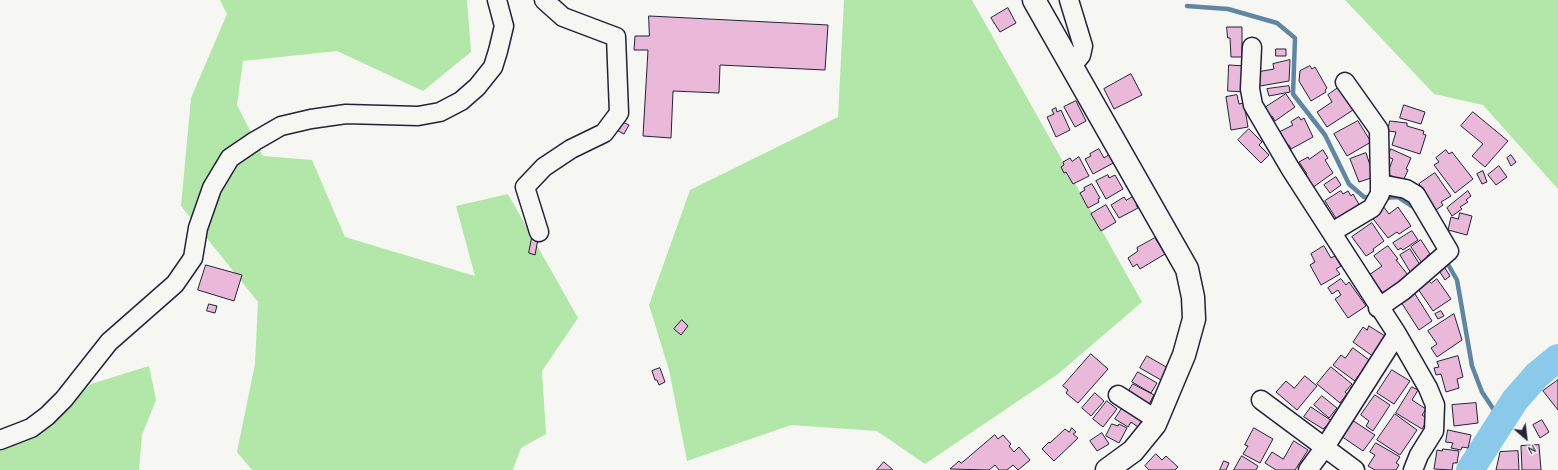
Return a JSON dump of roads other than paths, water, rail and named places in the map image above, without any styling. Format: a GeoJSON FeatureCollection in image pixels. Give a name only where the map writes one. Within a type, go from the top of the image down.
{"type":"FeatureCollection","features":[{"type":"Feature","properties":{"kind":"street"},"geometry":{"type":"LineString","coordinates":[[0,440],[31,428],[47,416],[64,399],[110,342],[175,284],[193,258],[198,228],[212,188],[230,158],[280,126],[311,119],[346,114],[418,116],[440,112],[461,101],[477,87],[493,67],[504,26],[498,0]]}},
{"type":"Feature","properties":{"kind":"street"},"geometry":{"type":"LineString","coordinates":[[538,232],[525,187],[544,167],[571,149],[604,133],[619,113],[616,37],[563,16],[544,0]]}},
{"type":"Feature","properties":{"kind":"street"},"geometry":{"type":"LineString","coordinates":[[1034,0],[1187,269],[1193,298],[1194,318],[1184,355],[1156,420],[1133,451],[1108,470]]}},
{"type":"Feature","properties":{"kind":"street"},"geometry":{"type":"LineString","coordinates":[[1069,0],[1083,46],[1081,55],[1072,66]]}},
{"type":"Feature","properties":{"kind":"street"},"geometry":{"type":"LineString","coordinates":[[1252,47],[1250,89],[1253,105],[1290,168],[1332,232],[1378,308],[1397,334],[1428,388],[1435,405],[1434,431],[1419,455],[1413,470]]}},
{"type":"Feature","properties":{"kind":"street"},"geometry":{"type":"LineString","coordinates":[[1345,82],[1379,130],[1377,195]]}},
{"type":"Feature","properties":{"kind":"street"},"geometry":{"type":"LineString","coordinates":[[1332,232],[1377,195],[1406,189],[1416,195],[1449,251],[1404,290],[1378,308]]}},
{"type":"Feature","properties":{"kind":"street"},"geometry":{"type":"LineString","coordinates":[[1308,470],[1325,447],[1397,334]]}},
{"type":"Feature","properties":{"kind":"street"},"geometry":{"type":"LineString","coordinates":[[1118,395],[1156,420]]}},
{"type":"Feature","properties":{"kind":"street"},"geometry":{"type":"LineString","coordinates":[[1261,400],[1356,470]]}},
{"type":"Feature","properties":{"kind":"waterway"},"geometry":{"type":"LineString","coordinates":[[1187,6],[1228,9],[1277,23],[1295,38],[1293,94],[1325,135],[1349,184],[1364,197],[1372,198]]}},
{"type":"Feature","properties":{"kind":"waterway"},"geometry":{"type":"LineString","coordinates":[[1382,198],[1398,197],[1415,208]]}},
{"type":"Feature","properties":{"kind":"waterway"},"geometry":{"type":"LineString","coordinates":[[1445,259],[1457,280],[1472,366],[1482,392],[1494,410],[1505,417]]}},
{"type":"Feature","properties":{"kind":"waterway"},"geometry":{"type":"LineString","coordinates":[[1470,470],[1515,400],[1537,375],[1558,358]]}}]}
